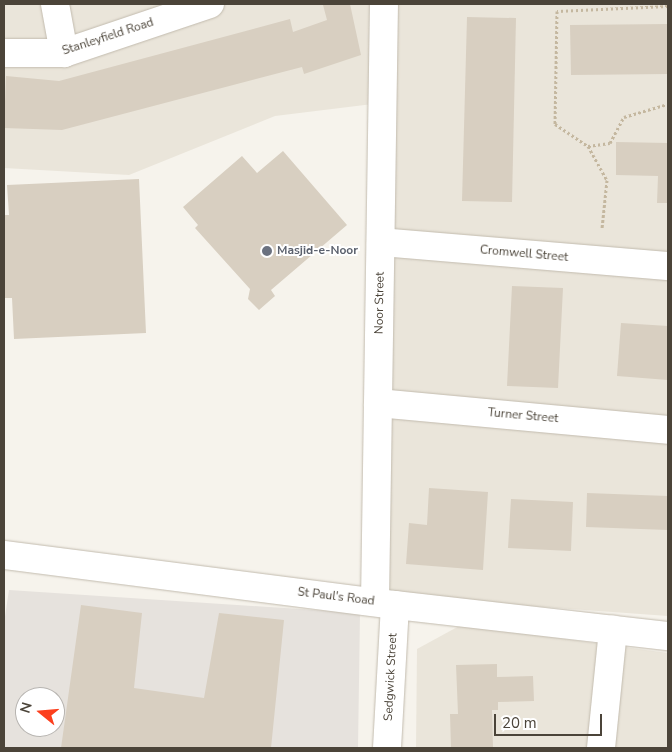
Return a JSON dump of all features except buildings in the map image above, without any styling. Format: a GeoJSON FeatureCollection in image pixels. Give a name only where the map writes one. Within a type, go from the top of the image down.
{"type":"FeatureCollection","features":[{"type":"Feature","properties":{"kind":"street"},"geometry":{"type":"LineString","coordinates":[[55,4],[64,53]]}},
{"type":"Feature","properties":{"kind":"street","name":"Stanleyfield Road"},"geometry":{"type":"LineString","coordinates":[[4,53],[64,53],[210,4]]}},
{"type":"Feature","properties":{"kind":"street","name":"Noor Street"},"geometry":{"type":"LineString","coordinates":[[384,4],[378,403],[385,604]]}},
{"type":"Feature","properties":{"kind":"street","name":"Cromwell Street"},"geometry":{"type":"LineString","coordinates":[[381,242],[668,266]]}},
{"type":"Feature","properties":{"kind":"street","name":"Turner Street"},"geometry":{"type":"LineString","coordinates":[[378,403],[668,430]]}},
{"type":"Feature","properties":{"kind":"street","name":"St Paul's Road"},"geometry":{"type":"LineString","coordinates":[[4,555],[385,604],[668,636]]}},
{"type":"Feature","properties":{"kind":"street","name":"Sedgwick Street"},"geometry":{"type":"LineString","coordinates":[[385,604],[387,748]]}},
{"type":"Feature","properties":{"kind":"street"},"geometry":{"type":"LineString","coordinates":[[601,748],[614,630]]}},
{"type":"Feature","properties":{"kind":"path"},"geometry":{"type":"LineString","coordinates":[[599,260],[607,180],[588,146],[555,124],[557,11],[668,6]]}},
{"type":"Feature","properties":{"kind":"path"},"geometry":{"type":"LineString","coordinates":[[588,146],[610,143],[624,117],[668,104]]}},
{"type":"Feature","properties":{"kind":"shaded area"},"geometry":{"type":"Polygon","coordinates":[[[4,4],[668,4],[668,616],[387,596],[389,102],[275,116],[129,175],[4,168],[4,4]]]}},
{"type":"Feature","properties":{"kind":"shaded area"},"geometry":{"type":"Polygon","coordinates":[[[9,590],[360,613],[358,748],[4,748],[4,623],[9,590]]]}},
{"type":"Feature","properties":{"kind":"shaded area"},"geometry":{"type":"Polygon","coordinates":[[[461,625],[668,653],[668,748],[416,748],[417,649],[461,625]]]}},
{"type":"Feature","properties":{"kind":"place","name":"Masjid-e-Noor"},"geometry":{"type":"Point","coordinates":[267,251]}}]}
